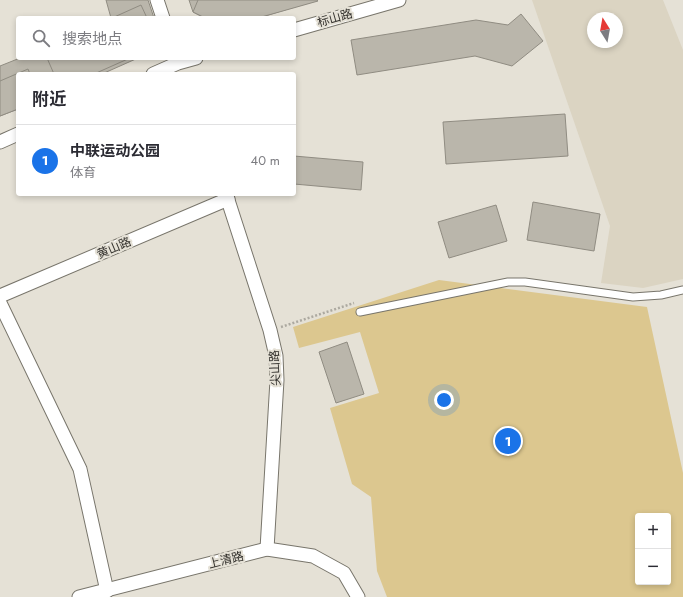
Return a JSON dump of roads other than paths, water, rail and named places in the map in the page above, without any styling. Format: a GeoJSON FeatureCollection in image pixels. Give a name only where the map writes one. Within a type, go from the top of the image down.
{"type":"FeatureCollection","features":[{"type":"Feature","properties":{"kind":"street"},"geometry":{"type":"LineString","coordinates":[[157,0],[162,16]]}},
{"type":"Feature","properties":{"kind":"street","name":"标山路"},"geometry":{"type":"LineString","coordinates":[[296,29],[399,0]]}},
{"type":"Feature","properties":{"kind":"street"},"geometry":{"type":"LineString","coordinates":[[159,72],[191,60]]}},
{"type":"Feature","properties":{"kind":"street"},"geometry":{"type":"LineString","coordinates":[[0,142],[16,135]]}},
{"type":"Feature","properties":{"kind":"street","name":"黄山路"},"geometry":{"type":"LineString","coordinates":[[0,296],[227,197]]}},
{"type":"Feature","properties":{"kind":"street","name":"尖山路"},"geometry":{"type":"LineString","coordinates":[[227,197],[270,330],[276,356],[277,380],[267,549]]}},
{"type":"Feature","properties":{"kind":"street"},"geometry":{"type":"LineString","coordinates":[[0,303],[80,469],[107,590]]}},
{"type":"Feature","properties":{"kind":"street","name":"上清路"},"geometry":{"type":"LineString","coordinates":[[79,597],[267,549],[313,556],[344,573],[358,597]]}},
{"type":"Feature","properties":{"kind":"lane"},"geometry":{"type":"LineString","coordinates":[[360,312],[508,282],[525,282],[633,297],[661,295],[683,290]]}},
{"type":"Feature","properties":{"kind":"place","name":"中联运动公园"},"geometry":{"type":"Point","coordinates":[508,441]}}]}
